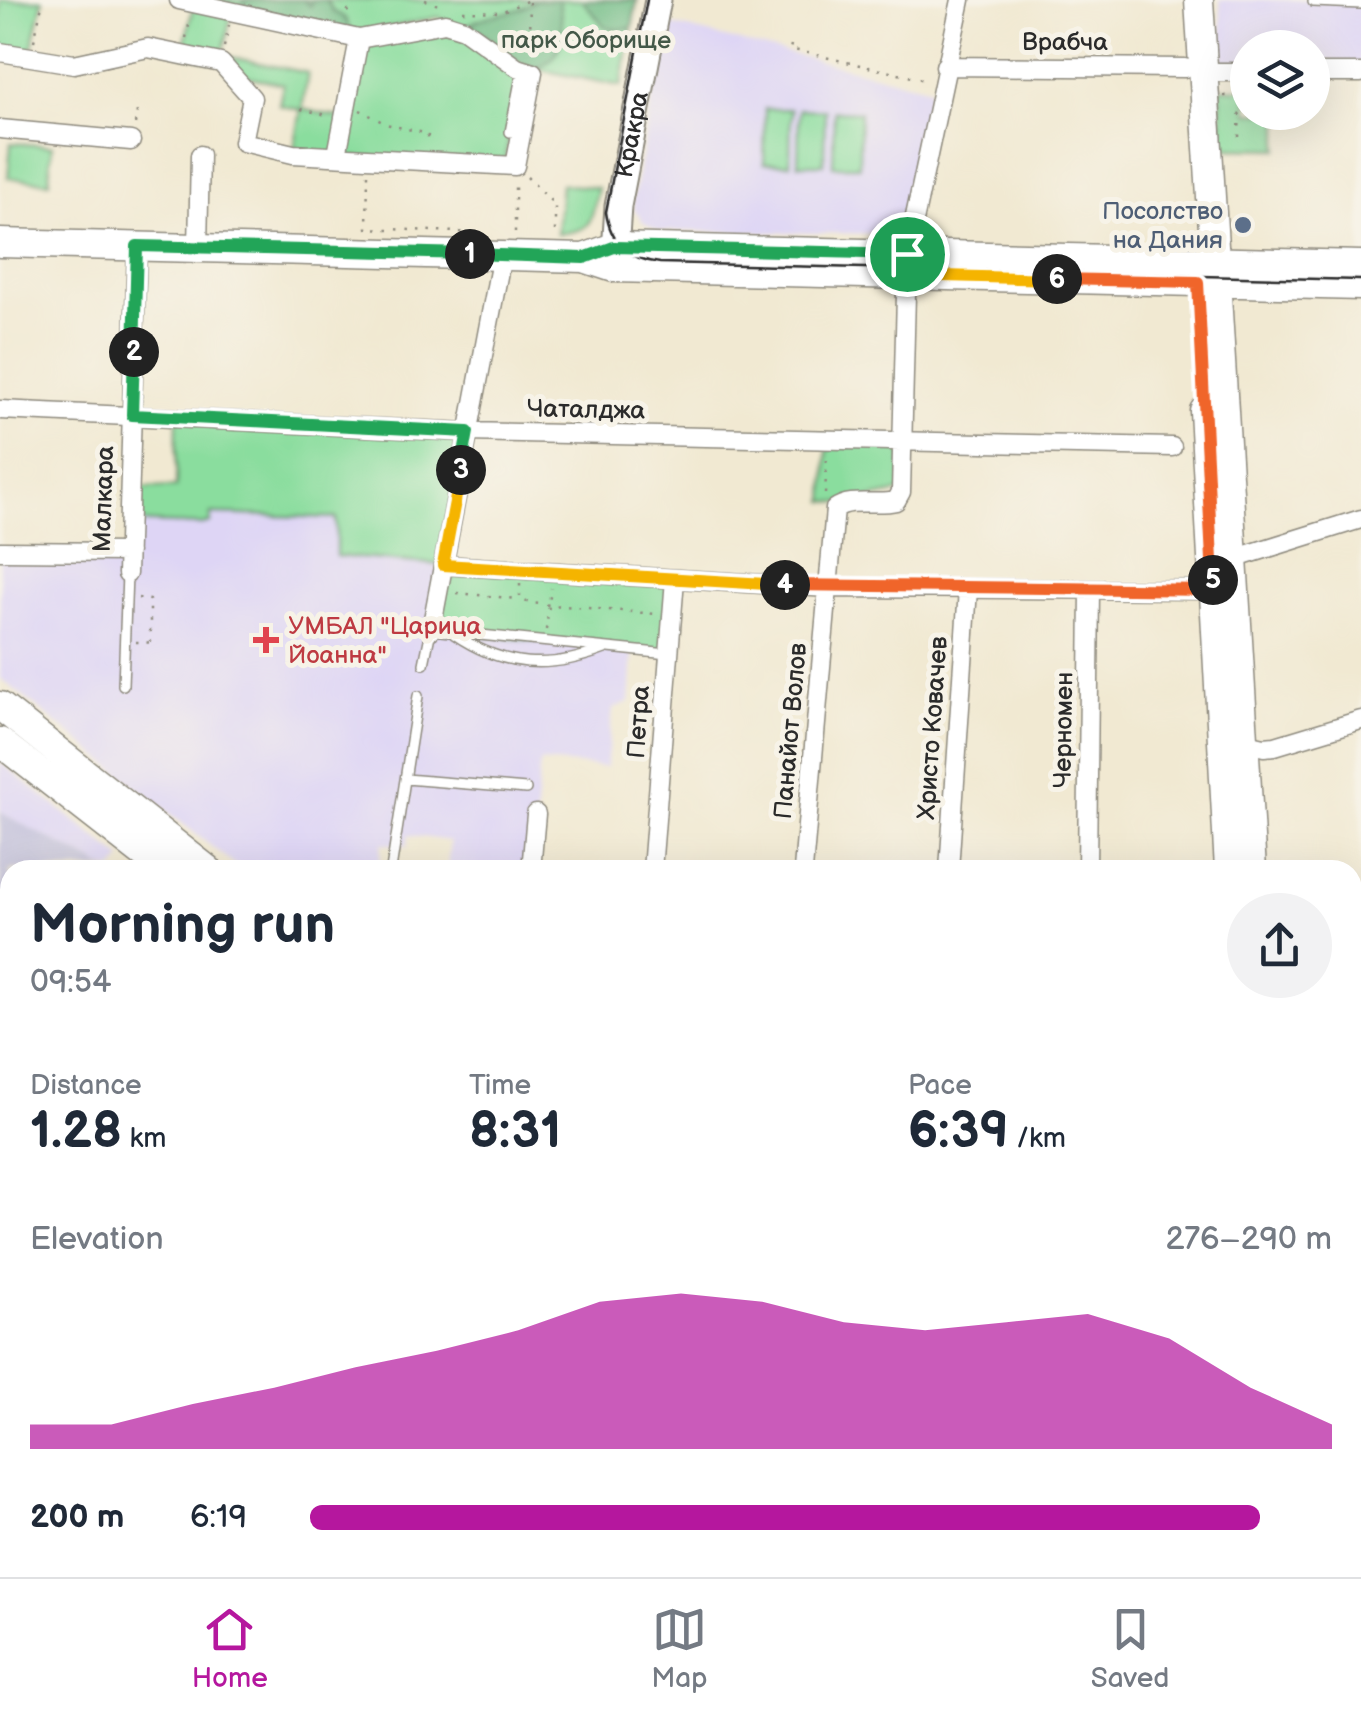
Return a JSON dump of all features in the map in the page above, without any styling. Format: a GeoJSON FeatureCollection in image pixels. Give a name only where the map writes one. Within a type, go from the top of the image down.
{"type":"FeatureCollection","features":[{"type":"Feature","properties":{"kind":"main road"},"geometry":{"type":"LineString","coordinates":[[1181,0],[1194,70]]}},
{"type":"Feature","properties":{"kind":"main road"},"geometry":{"type":"LineString","coordinates":[[1199,0],[1194,70],[1228,860]]}},
{"type":"Feature","properties":{"kind":"main road"},"geometry":{"type":"LineString","coordinates":[[0,243],[198,247],[508,243],[584,258],[1205,272],[1361,286]]}},
{"type":"Feature","properties":{"kind":"main road"},"geometry":{"type":"LineString","coordinates":[[1205,272],[1361,265]]}},
{"type":"Feature","properties":{"kind":"main road"},"geometry":{"type":"LineString","coordinates":[[1205,272],[1233,559],[1251,860]]}},
{"type":"Feature","properties":{"kind":"main road"},"geometry":{"type":"LineString","coordinates":[[0,706],[195,860]]}},
{"type":"Feature","properties":{"kind":"main road"},"geometry":{"type":"LineString","coordinates":[[0,742],[151,860]]}},
{"type":"Feature","properties":{"kind":"street","name":"Кракра"},"geometry":{"type":"LineString","coordinates":[[614,258],[618,206],[658,0]]}},
{"type":"Feature","properties":{"kind":"street","name":"Панайот Волов"},"geometry":{"type":"LineString","coordinates":[[804,860],[835,509],[845,503],[896,501],[901,492],[906,264],[961,0]]}},
{"type":"Feature","properties":{"kind":"street"},"geometry":{"type":"LineString","coordinates":[[0,52],[74,64],[148,48],[182,54],[220,63],[252,98],[242,142],[292,154],[516,166],[533,72],[517,67],[464,29],[445,23],[359,39],[186,2]]}},
{"type":"Feature","properties":{"kind":"street"},"geometry":{"type":"LineString","coordinates":[[337,155],[359,39]]}},
{"type":"Feature","properties":{"kind":"street","name":"Врабча"},"geometry":{"type":"LineString","coordinates":[[943,75],[1230,71]]}},
{"type":"Feature","properties":{"kind":"street"},"geometry":{"type":"LineString","coordinates":[[1330,72],[1361,73]]}},
{"type":"Feature","properties":{"kind":"street"},"geometry":{"type":"LineString","coordinates":[[0,129],[132,141]]}},
{"type":"Feature","properties":{"kind":"street"},"geometry":{"type":"LineString","coordinates":[[198,247],[200,155]]}},
{"type":"Feature","properties":{"kind":"street"},"geometry":{"type":"LineString","coordinates":[[430,630],[508,243]]}},
{"type":"Feature","properties":{"kind":"street","name":"Малкара"},"geometry":{"type":"LineString","coordinates":[[127,574],[137,246]]}},
{"type":"Feature","properties":{"kind":"street","name":"Чаталджа"},"geometry":{"type":"LineString","coordinates":[[0,410],[468,432],[1172,446]]}},
{"type":"Feature","properties":{"kind":"street"},"geometry":{"type":"LineString","coordinates":[[1233,559],[1361,518]]}},
{"type":"Feature","properties":{"kind":"street"},"geometry":{"type":"LineString","coordinates":[[0,551],[128,552]]}},
{"type":"Feature","properties":{"kind":"street"},"geometry":{"type":"LineString","coordinates":[[443,565],[829,588],[1214,590]]}},
{"type":"Feature","properties":{"kind":"street","name":"Петра"},"geometry":{"type":"LineString","coordinates":[[653,860],[675,579]]}},
{"type":"Feature","properties":{"kind":"street","name":"Христо Ковачев"},"geometry":{"type":"LineString","coordinates":[[950,860],[968,589]]}},
{"type":"Feature","properties":{"kind":"street","name":"Черномен"},"geometry":{"type":"LineString","coordinates":[[1087,860],[1090,590]]}},
{"type":"Feature","properties":{"kind":"street"},"geometry":{"type":"LineString","coordinates":[[1243,742],[1275,746],[1361,720]]}},
{"type":"Feature","properties":{"kind":"street"},"geometry":{"type":"LineString","coordinates":[[533,860],[536,814]]}},
{"type":"Feature","properties":{"kind":"lane"},"geometry":{"type":"LineString","coordinates":[[1313,2],[1361,4]]}},
{"type":"Feature","properties":{"kind":"lane"},"geometry":{"type":"LineString","coordinates":[[510,132],[520,81],[533,72]]}},
{"type":"Feature","properties":{"kind":"lane"},"geometry":{"type":"LineString","coordinates":[[123,686],[127,574]]}},
{"type":"Feature","properties":{"kind":"lane"},"geometry":{"type":"LineString","coordinates":[[424,664],[430,630],[669,654]]}},
{"type":"Feature","properties":{"kind":"lane"},"geometry":{"type":"LineString","coordinates":[[452,632],[491,656],[534,662],[577,660],[609,648]]}},
{"type":"Feature","properties":{"kind":"lane"},"geometry":{"type":"LineString","coordinates":[[393,860],[418,696]]}},
{"type":"Feature","properties":{"kind":"lane"},"geometry":{"type":"LineString","coordinates":[[406,779],[526,789]]}},
{"type":"Feature","properties":{"kind":"path"},"geometry":{"type":"LineString","coordinates":[[30,57],[43,0]]}},
{"type":"Feature","properties":{"kind":"path"},"geometry":{"type":"LineString","coordinates":[[344,0],[359,39]]}},
{"type":"Feature","properties":{"kind":"path"},"geometry":{"type":"LineString","coordinates":[[425,0],[447,8]]}},
{"type":"Feature","properties":{"kind":"path"},"geometry":{"type":"LineString","coordinates":[[461,10],[500,12],[529,0],[533,72]]}},
{"type":"Feature","properties":{"kind":"path"},"geometry":{"type":"LineString","coordinates":[[182,54],[186,2]]}},
{"type":"Feature","properties":{"kind":"path"},"geometry":{"type":"LineString","coordinates":[[220,63],[232,12]]}},
{"type":"Feature","properties":{"kind":"path"},"geometry":{"type":"LineString","coordinates":[[791,45],[790,49],[943,75]]}},
{"type":"Feature","properties":{"kind":"path"},"geometry":{"type":"LineString","coordinates":[[1222,96],[1230,96]]}},
{"type":"Feature","properties":{"kind":"path"},"geometry":{"type":"LineString","coordinates":[[301,109],[345,109],[428,134],[424,161]]}},
{"type":"Feature","properties":{"kind":"path"},"geometry":{"type":"LineString","coordinates":[[1239,130],[1239,138]]}},
{"type":"Feature","properties":{"kind":"path"},"geometry":{"type":"LineString","coordinates":[[368,157],[367,228],[478,231]]}},
{"type":"Feature","properties":{"kind":"path"},"geometry":{"type":"LineString","coordinates":[[516,166],[555,205],[555,234]]}},
{"type":"Feature","properties":{"kind":"path"},"geometry":{"type":"LineString","coordinates":[[508,243],[515,197]]}},
{"type":"Feature","properties":{"kind":"path"},"geometry":{"type":"LineString","coordinates":[[826,474],[828,440]]}},
{"type":"Feature","properties":{"kind":"path"},"geometry":{"type":"LineString","coordinates":[[520,600],[521,570]]}},
{"type":"Feature","properties":{"kind":"path"},"geometry":{"type":"LineString","coordinates":[[546,627],[552,572]]}},
{"type":"Feature","properties":{"kind":"path"},"geometry":{"type":"LineString","coordinates":[[438,591],[672,616]]}},
{"type":"Feature","properties":{"kind":"path"},"geometry":{"type":"LineString","coordinates":[[150,600],[150,642]]}},
{"type":"Feature","properties":{"kind":"path"},"geometry":{"type":"LineString","coordinates":[[125,642],[157,643]]}},
{"type":"Feature","properties":{"kind":"shaded area"},"geometry":{"type":"Polygon","coordinates":[[[1220,0],[1361,0],[1361,64],[1330,64],[1330,30],[1230,30],[1230,63],[1223,63],[1220,0]]]}},
{"type":"Feature","properties":{"kind":"shaded area"},"geometry":{"type":"Polygon","coordinates":[[[667,24],[930,88],[899,234],[660,231],[644,223],[633,200],[667,24]]]}},
{"type":"Feature","properties":{"kind":"shaded area","name":"УМБАЛ \"Царица Йоанна\""},"geometry":{"type":"Polygon","coordinates":[[[177,417],[468,432],[431,630],[633,650],[630,702],[613,709],[606,767],[540,762],[532,860],[448,860],[450,841],[409,835],[407,846],[382,843],[379,860],[228,860],[0,678],[0,551],[127,552],[130,488],[176,487],[177,417]]]}},
{"type":"Feature","properties":{"kind":"shaded area"},"geometry":{"type":"Polygon","coordinates":[[[0,762],[123,859],[89,860],[0,812],[0,762]]]}},
{"type":"Feature","properties":{"kind":"shaded area"},"geometry":{"type":"Polygon","coordinates":[[[0,812],[89,860],[0,860],[0,812]]]}},
{"type":"Feature","properties":{"kind":"green space"},"geometry":{"type":"Polygon","coordinates":[[[0,0],[43,0],[30,57],[0,52],[0,0]]]}},
{"type":"Feature","properties":{"kind":"green space","name":"парк Оборище"},"geometry":{"type":"Polygon","coordinates":[[[199,0],[637,0],[621,86],[536,69],[438,17],[365,33],[199,0]]]}},
{"type":"Feature","properties":{"kind":"green space"},"geometry":{"type":"Polygon","coordinates":[[[245,0],[303,0],[310,6],[312,0],[327,0],[333,12],[346,21],[349,31],[242,9],[245,0]]]}},
{"type":"Feature","properties":{"kind":"green space"},"geometry":{"type":"Polygon","coordinates":[[[535,0],[559,0],[562,31],[554,56],[536,69],[521,64],[470,24],[519,9],[535,0]]]}},
{"type":"Feature","properties":{"kind":"green space"},"geometry":{"type":"Polygon","coordinates":[[[582,0],[637,0],[632,28],[616,30],[604,26],[582,0]]]}},
{"type":"Feature","properties":{"kind":"green space"},"geometry":{"type":"Polygon","coordinates":[[[194,3],[232,12],[221,63],[182,54],[194,3]]]}},
{"type":"Feature","properties":{"kind":"green space"},"geometry":{"type":"Polygon","coordinates":[[[445,23],[517,67],[520,81],[504,165],[293,154],[301,110],[279,105],[283,84],[227,72],[230,57],[308,73],[302,109],[343,118],[359,39],[445,23]]]}},
{"type":"Feature","properties":{"kind":"green space"},"geometry":{"type":"Polygon","coordinates":[[[1220,88],[1230,88],[1230,130],[1279,130],[1279,149],[1223,148],[1220,88]]]}},
{"type":"Feature","properties":{"kind":"green space"},"geometry":{"type":"Polygon","coordinates":[[[765,109],[791,109],[790,164],[764,163],[765,109]]]}},
{"type":"Feature","properties":{"kind":"green space"},"geometry":{"type":"Polygon","coordinates":[[[799,109],[825,110],[824,164],[798,164],[799,109]]]}},
{"type":"Feature","properties":{"kind":"green space"},"geometry":{"type":"Polygon","coordinates":[[[834,111],[860,112],[859,166],[833,166],[834,111]]]}},
{"type":"Feature","properties":{"kind":"green space"},"geometry":{"type":"Polygon","coordinates":[[[11,143],[52,146],[49,182],[8,178],[11,143]]]}},
{"type":"Feature","properties":{"kind":"green space"},"geometry":{"type":"Polygon","coordinates":[[[561,184],[598,188],[585,227],[557,234],[561,184]]]}},
{"type":"Feature","properties":{"kind":"green space"},"geometry":{"type":"Polygon","coordinates":[[[177,417],[468,432],[443,565],[336,556],[336,518],[211,514],[210,523],[202,525],[129,522],[130,488],[176,487],[177,417]]]}},
{"type":"Feature","properties":{"kind":"green space"},"geometry":{"type":"Polygon","coordinates":[[[828,440],[902,441],[901,492],[845,503],[825,501],[828,440]]]}},
{"type":"Feature","properties":{"kind":"green space"},"geometry":{"type":"Polygon","coordinates":[[[443,565],[675,579],[669,654],[431,630],[443,565]]]}},
{"type":"Feature","properties":{"kind":"tram line"},"geometry":{"type":"LineString","coordinates":[[647,0],[606,212],[617,241],[639,258],[660,263],[1361,280]]}},
{"type":"Feature","properties":{"kind":"place","name":"Посолство на Дания"},"geometry":{"type":"Point","coordinates":[1243,225]}},
{"type":"Feature","properties":{"kind":"place","name":"УМБАЛ \"Царица Йоанна\""},"geometry":{"type":"Point","coordinates":[266,640]}},
{"type":"Feature","properties":{"kind":"route"},"geometry":{"type":"LineString","coordinates":[[137,246],[584,258],[614,247],[907,254],[905,275],[1198,282],[1214,590],[829,588],[443,565],[468,432],[132,415],[137,246]]}}]}
